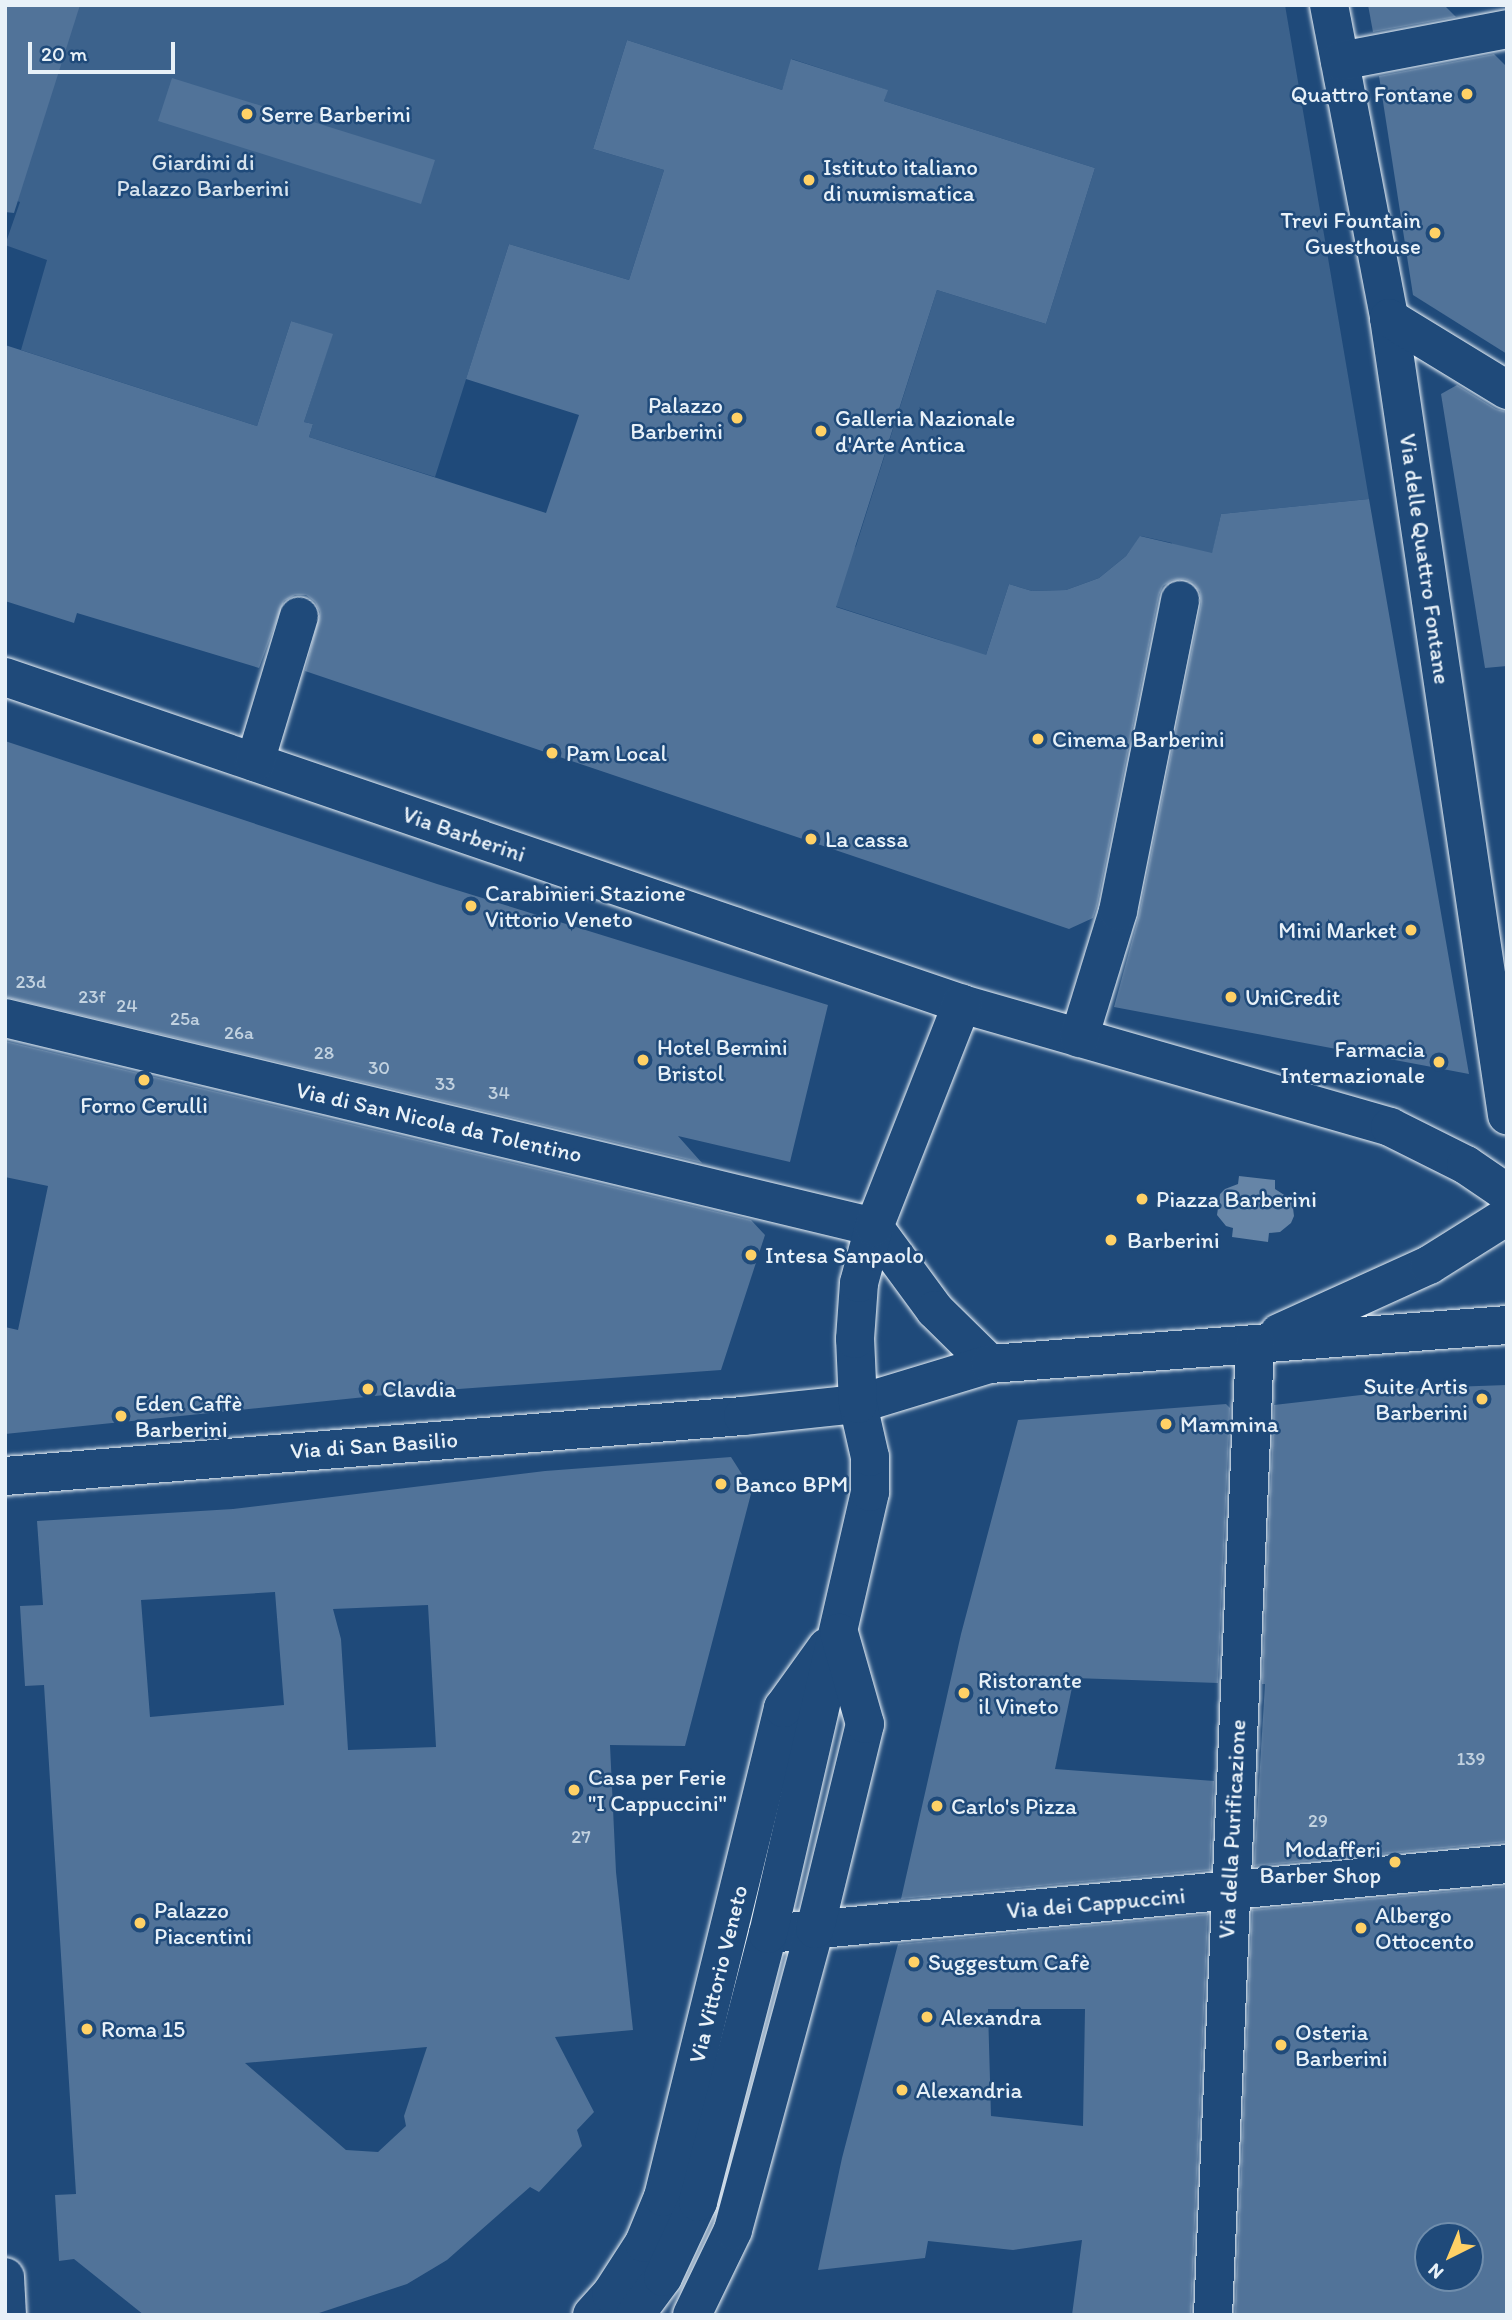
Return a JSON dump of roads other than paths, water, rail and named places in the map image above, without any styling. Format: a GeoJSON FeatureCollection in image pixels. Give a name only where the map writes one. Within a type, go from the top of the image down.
{"type":"FeatureCollection","features":[{"type":"Feature","properties":{"kind":"street","name":"Via delle Quattro Fontane"},"geometry":{"type":"LineString","coordinates":[[1329,5],[1389,318],[1498,996],[1507,1115]]}},
{"type":"Feature","properties":{"kind":"street"},"geometry":{"type":"LineString","coordinates":[[1340,61],[1507,29]]}},
{"type":"Feature","properties":{"kind":"street"},"geometry":{"type":"LineString","coordinates":[[1389,318],[1507,390]]}},
{"type":"Feature","properties":{"kind":"street"},"geometry":{"type":"LineString","coordinates":[[1079,1038],[1112,938],[1180,600]]}},
{"type":"Feature","properties":{"kind":"street"},"geometry":{"type":"LineString","coordinates":[[255,762],[299,616]]}},
{"type":"Feature","properties":{"kind":"street","name":"Via Barberini"},"geometry":{"type":"LineString","coordinates":[[5,677],[962,1004]]}},
{"type":"Feature","properties":{"kind":"street"},"geometry":{"type":"LineString","coordinates":[[1507,1193],[1466,1165],[1400,1131],[962,1004],[874,1227],[859,1283],[856,1308],[858,1404],[990,1364],[1507,1325]]}},
{"type":"Feature","properties":{"kind":"street","name":"Via di San Nicola da Tolentino"},"geometry":{"type":"LineString","coordinates":[[5,1018],[874,1227]]}},
{"type":"Feature","properties":{"kind":"street"},"geometry":{"type":"LineString","coordinates":[[1255,1344],[1411,1275],[1507,1216]]}},
{"type":"Feature","properties":{"kind":"street"},"geometry":{"type":"LineString","coordinates":[[874,1227],[935,1310],[990,1364]]}},
{"type":"Feature","properties":{"kind":"street","name":"Via della Purificazione"},"geometry":{"type":"LineString","coordinates":[[1213,2315],[1229,1892],[1255,1344]]}},
{"type":"Feature","properties":{"kind":"street","name":"Via di San Basilio"},"geometry":{"type":"LineString","coordinates":[[5,1476],[743,1416],[858,1404]]}},
{"type":"Feature","properties":{"kind":"street","name":"Via Vittorio Veneto"},"geometry":{"type":"LineString","coordinates":[[635,2315],[663,2277],[698,2202],[768,1934],[870,1492],[870,1457],[858,1404]]}},
{"type":"Feature","properties":{"kind":"street","name":"Via Vittorio Veneto"},"geometry":{"type":"LineString","coordinates":[[692,2315],[716,2271],[733,2230],[815,1929],[865,1724],[839,1631]]}},
{"type":"Feature","properties":{"kind":"street","name":"Via Vittorio Veneto"},"geometry":{"type":"LineString","coordinates":[[592,2315],[611,2294],[644,2243],[663,2197],[783,1708],[839,1631]]}},
{"type":"Feature","properties":{"kind":"street","name":"Via dei Cappuccini"},"geometry":{"type":"LineString","coordinates":[[768,1934],[1507,1864]]}},
{"type":"Feature","properties":{"kind":"street"},"geometry":{"type":"LineString","coordinates":[[5,2277],[7,2315]]}},
{"type":"Feature","properties":{"kind":"place","name":"Quattro Fontane"},"geometry":{"type":"Point","coordinates":[1467,94]}},
{"type":"Feature","properties":{"kind":"place","name":"Serre Barberini"},"geometry":{"type":"Point","coordinates":[247,114]}},
{"type":"Feature","properties":{"kind":"place","name":"Istituto italiano di numismatica"},"geometry":{"type":"Point","coordinates":[809,180]}},
{"type":"Feature","properties":{"kind":"place","name":"Trevi Fountain Guesthouse"},"geometry":{"type":"Point","coordinates":[1435,233]}},
{"type":"Feature","properties":{"kind":"place","name":"Palazzo Barberini"},"geometry":{"type":"Point","coordinates":[737,418]}},
{"type":"Feature","properties":{"kind":"place","name":"Galleria Nazionale d'Arte Antica"},"geometry":{"type":"Point","coordinates":[821,431]}},
{"type":"Feature","properties":{"kind":"place","name":"Cinema Barberini"},"geometry":{"type":"Point","coordinates":[1038,739]}},
{"type":"Feature","properties":{"kind":"place","name":"Pam Local"},"geometry":{"type":"Point","coordinates":[552,753]}},
{"type":"Feature","properties":{"kind":"place","name":"La cassa"},"geometry":{"type":"Point","coordinates":[811,839]}},
{"type":"Feature","properties":{"kind":"place","name":"Carabinieri Stazione Vittorio Veneto"},"geometry":{"type":"Point","coordinates":[471,906]}},
{"type":"Feature","properties":{"kind":"place","name":"Mini Market"},"geometry":{"type":"Point","coordinates":[1411,930]}},
{"type":"Feature","properties":{"kind":"place","name":"UniCredit"},"geometry":{"type":"Point","coordinates":[1231,997]}},
{"type":"Feature","properties":{"kind":"place","name":"Hotel Bernini Bristol"},"geometry":{"type":"Point","coordinates":[643,1060]}},
{"type":"Feature","properties":{"kind":"place","name":"Farmacia Internazionale"},"geometry":{"type":"Point","coordinates":[1439,1062]}},
{"type":"Feature","properties":{"kind":"place","name":"Forno Cerulli"},"geometry":{"type":"Point","coordinates":[144,1080]}},
{"type":"Feature","properties":{"kind":"place","name":"Piazza Barberini"},"geometry":{"type":"Point","coordinates":[1142,1199]}},
{"type":"Feature","properties":{"kind":"place","name":"Barberini"},"geometry":{"type":"Point","coordinates":[1111,1240]}},
{"type":"Feature","properties":{"kind":"place","name":"Intesa Sanpaolo"},"geometry":{"type":"Point","coordinates":[751,1255]}},
{"type":"Feature","properties":{"kind":"place","name":"Clavdia"},"geometry":{"type":"Point","coordinates":[368,1389]}},
{"type":"Feature","properties":{"kind":"place","name":"Suite Artis Barberini"},"geometry":{"type":"Point","coordinates":[1482,1399]}},
{"type":"Feature","properties":{"kind":"place","name":"Eden Caffè Barberini"},"geometry":{"type":"Point","coordinates":[121,1416]}},
{"type":"Feature","properties":{"kind":"place","name":"Mammina"},"geometry":{"type":"Point","coordinates":[1166,1424]}},
{"type":"Feature","properties":{"kind":"place","name":"Banco BPM"},"geometry":{"type":"Point","coordinates":[721,1484]}},
{"type":"Feature","properties":{"kind":"place","name":"Ristorante il Vineto"},"geometry":{"type":"Point","coordinates":[964,1693]}},
{"type":"Feature","properties":{"kind":"place","name":"Casa per Ferie \"I Cappuccini\""},"geometry":{"type":"Point","coordinates":[574,1790]}},
{"type":"Feature","properties":{"kind":"place","name":"Carlo's Pizza"},"geometry":{"type":"Point","coordinates":[937,1806]}},
{"type":"Feature","properties":{"kind":"place","name":"Modafferi Barber Shop"},"geometry":{"type":"Point","coordinates":[1395,1862]}},
{"type":"Feature","properties":{"kind":"place","name":"Palazzo Piacentini"},"geometry":{"type":"Point","coordinates":[140,1923]}},
{"type":"Feature","properties":{"kind":"place","name":"Albergo Ottocento"},"geometry":{"type":"Point","coordinates":[1361,1928]}},
{"type":"Feature","properties":{"kind":"place","name":"Suggestum Cafè"},"geometry":{"type":"Point","coordinates":[914,1962]}},
{"type":"Feature","properties":{"kind":"place","name":"Alexandra"},"geometry":{"type":"Point","coordinates":[927,2017]}},
{"type":"Feature","properties":{"kind":"place","name":"Roma 15"},"geometry":{"type":"Point","coordinates":[87,2029]}},
{"type":"Feature","properties":{"kind":"place","name":"Osteria Barberini"},"geometry":{"type":"Point","coordinates":[1281,2045]}},
{"type":"Feature","properties":{"kind":"place","name":"Alexandria"},"geometry":{"type":"Point","coordinates":[902,2090]}},
{"type":"Feature","properties":{"kind":"park label","name":"Giardini di Palazzo Barberini"},"geometry":{"type":"Point","coordinates":[203,175]}}]}
